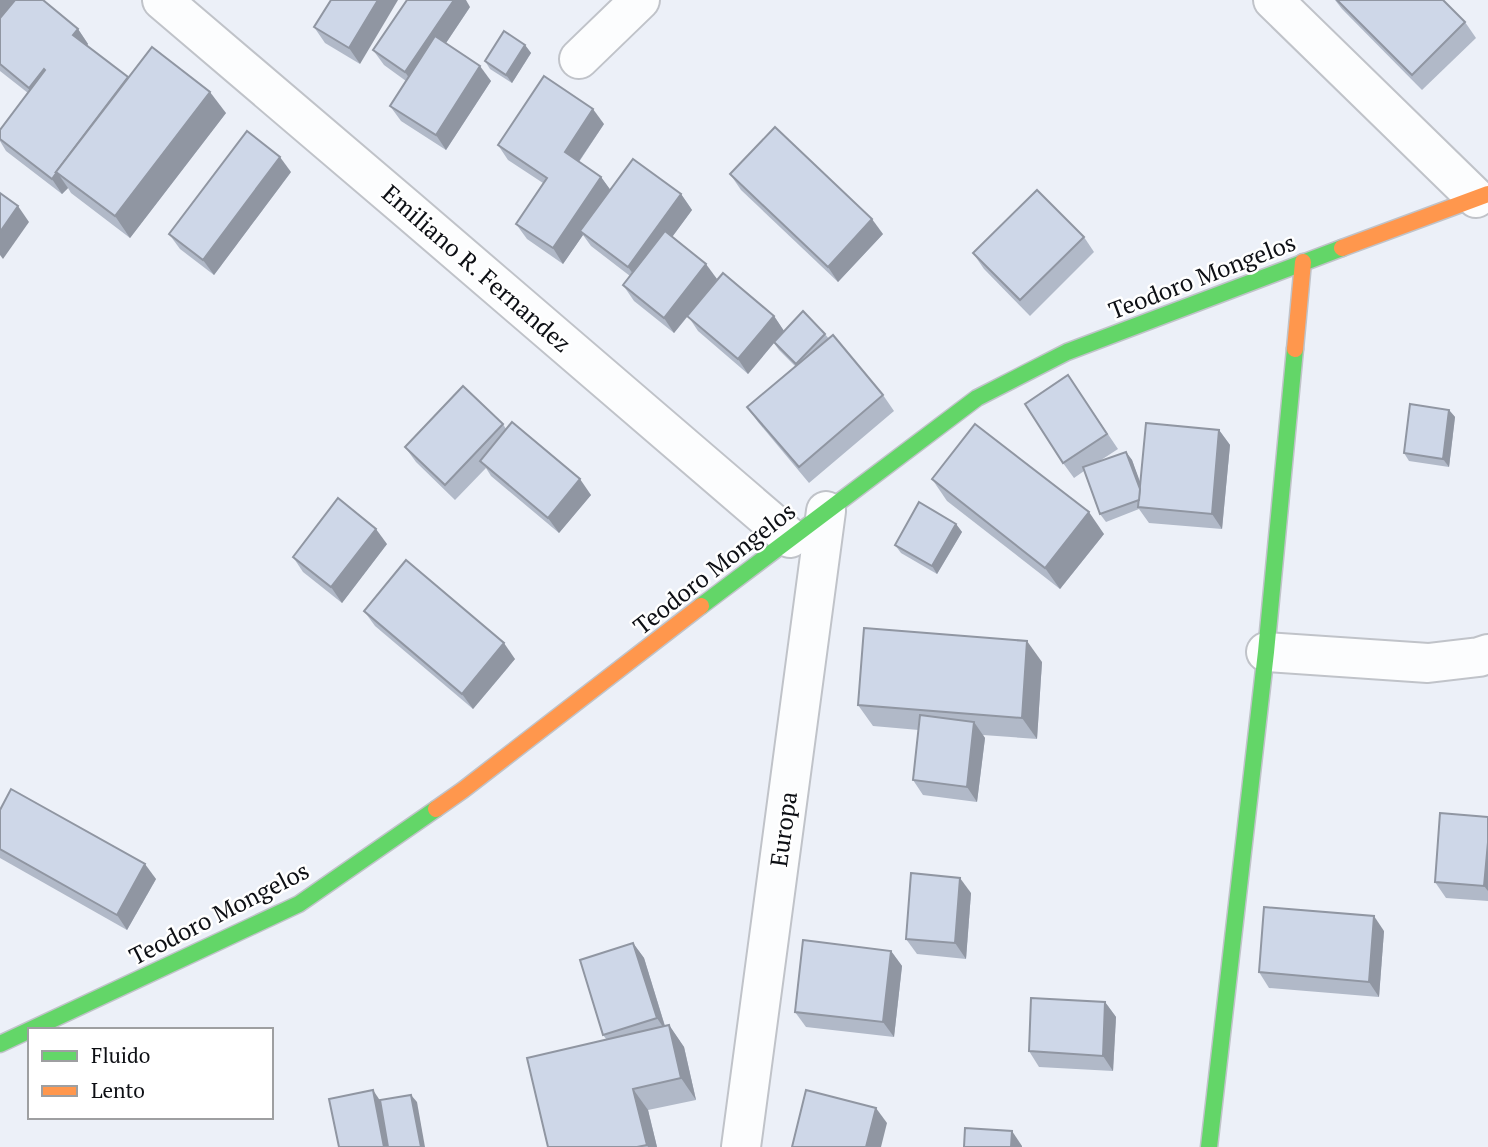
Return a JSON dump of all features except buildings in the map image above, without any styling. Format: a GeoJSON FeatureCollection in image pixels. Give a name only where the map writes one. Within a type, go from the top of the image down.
{"type":"FeatureCollection","features":[{"type":"Feature","properties":{"kind":"street","name":"Emiliano R. Fernandez"},"geometry":{"type":"LineString","coordinates":[[162,0],[790,538]]}},
{"type":"Feature","properties":{"kind":"street"},"geometry":{"type":"LineString","coordinates":[[579,59],[640,0]]}},
{"type":"Feature","properties":{"kind":"street"},"geometry":{"type":"LineString","coordinates":[[1273,0],[1482,196]]}},
{"type":"Feature","properties":{"kind":"street","name":"Teodoro Mongelos"},"geometry":{"type":"LineString","coordinates":[[34,1028],[299,904],[463,790],[977,398],[1067,352],[1482,196]]}},
{"type":"Feature","properties":{"kind":"street"},"geometry":{"type":"LineString","coordinates":[[1209,1147],[1266,652],[1303,262]]}},
{"type":"Feature","properties":{"kind":"street","name":"Europa"},"geometry":{"type":"LineString","coordinates":[[741,1147],[826,511]]}},
{"type":"Feature","properties":{"kind":"street"},"geometry":{"type":"LineString","coordinates":[[1266,652],[1428,663],[1488,654]]}},
{"type":"Feature","properties":{"kind":"street","name":"Teodoro Mongelos"},"geometry":{"type":"LineString","coordinates":[[0,1044],[28,1031]]}},
{"type":"Feature","properties":{"kind":"traffic: fast"},"geometry":{"type":"LineString","coordinates":[[701,606],[977,398],[1067,352],[1342,248]]}},
{"type":"Feature","properties":{"kind":"traffic: fast"},"geometry":{"type":"LineString","coordinates":[[1209,1147],[1266,652],[1295,349]]}},
{"type":"Feature","properties":{"kind":"traffic: fast"},"geometry":{"type":"LineString","coordinates":[[34,1028],[299,904],[436,809]]}},
{"type":"Feature","properties":{"kind":"traffic: fast"},"geometry":{"type":"LineString","coordinates":[[0,1044],[28,1031]]}},
{"type":"Feature","properties":{"kind":"traffic: slow"},"geometry":{"type":"LineString","coordinates":[[1342,248],[1488,194]]}},
{"type":"Feature","properties":{"kind":"traffic: slow"},"geometry":{"type":"LineString","coordinates":[[1295,349],[1303,262]]}},
{"type":"Feature","properties":{"kind":"traffic: slow"},"geometry":{"type":"LineString","coordinates":[[436,809],[701,606]]}}]}
